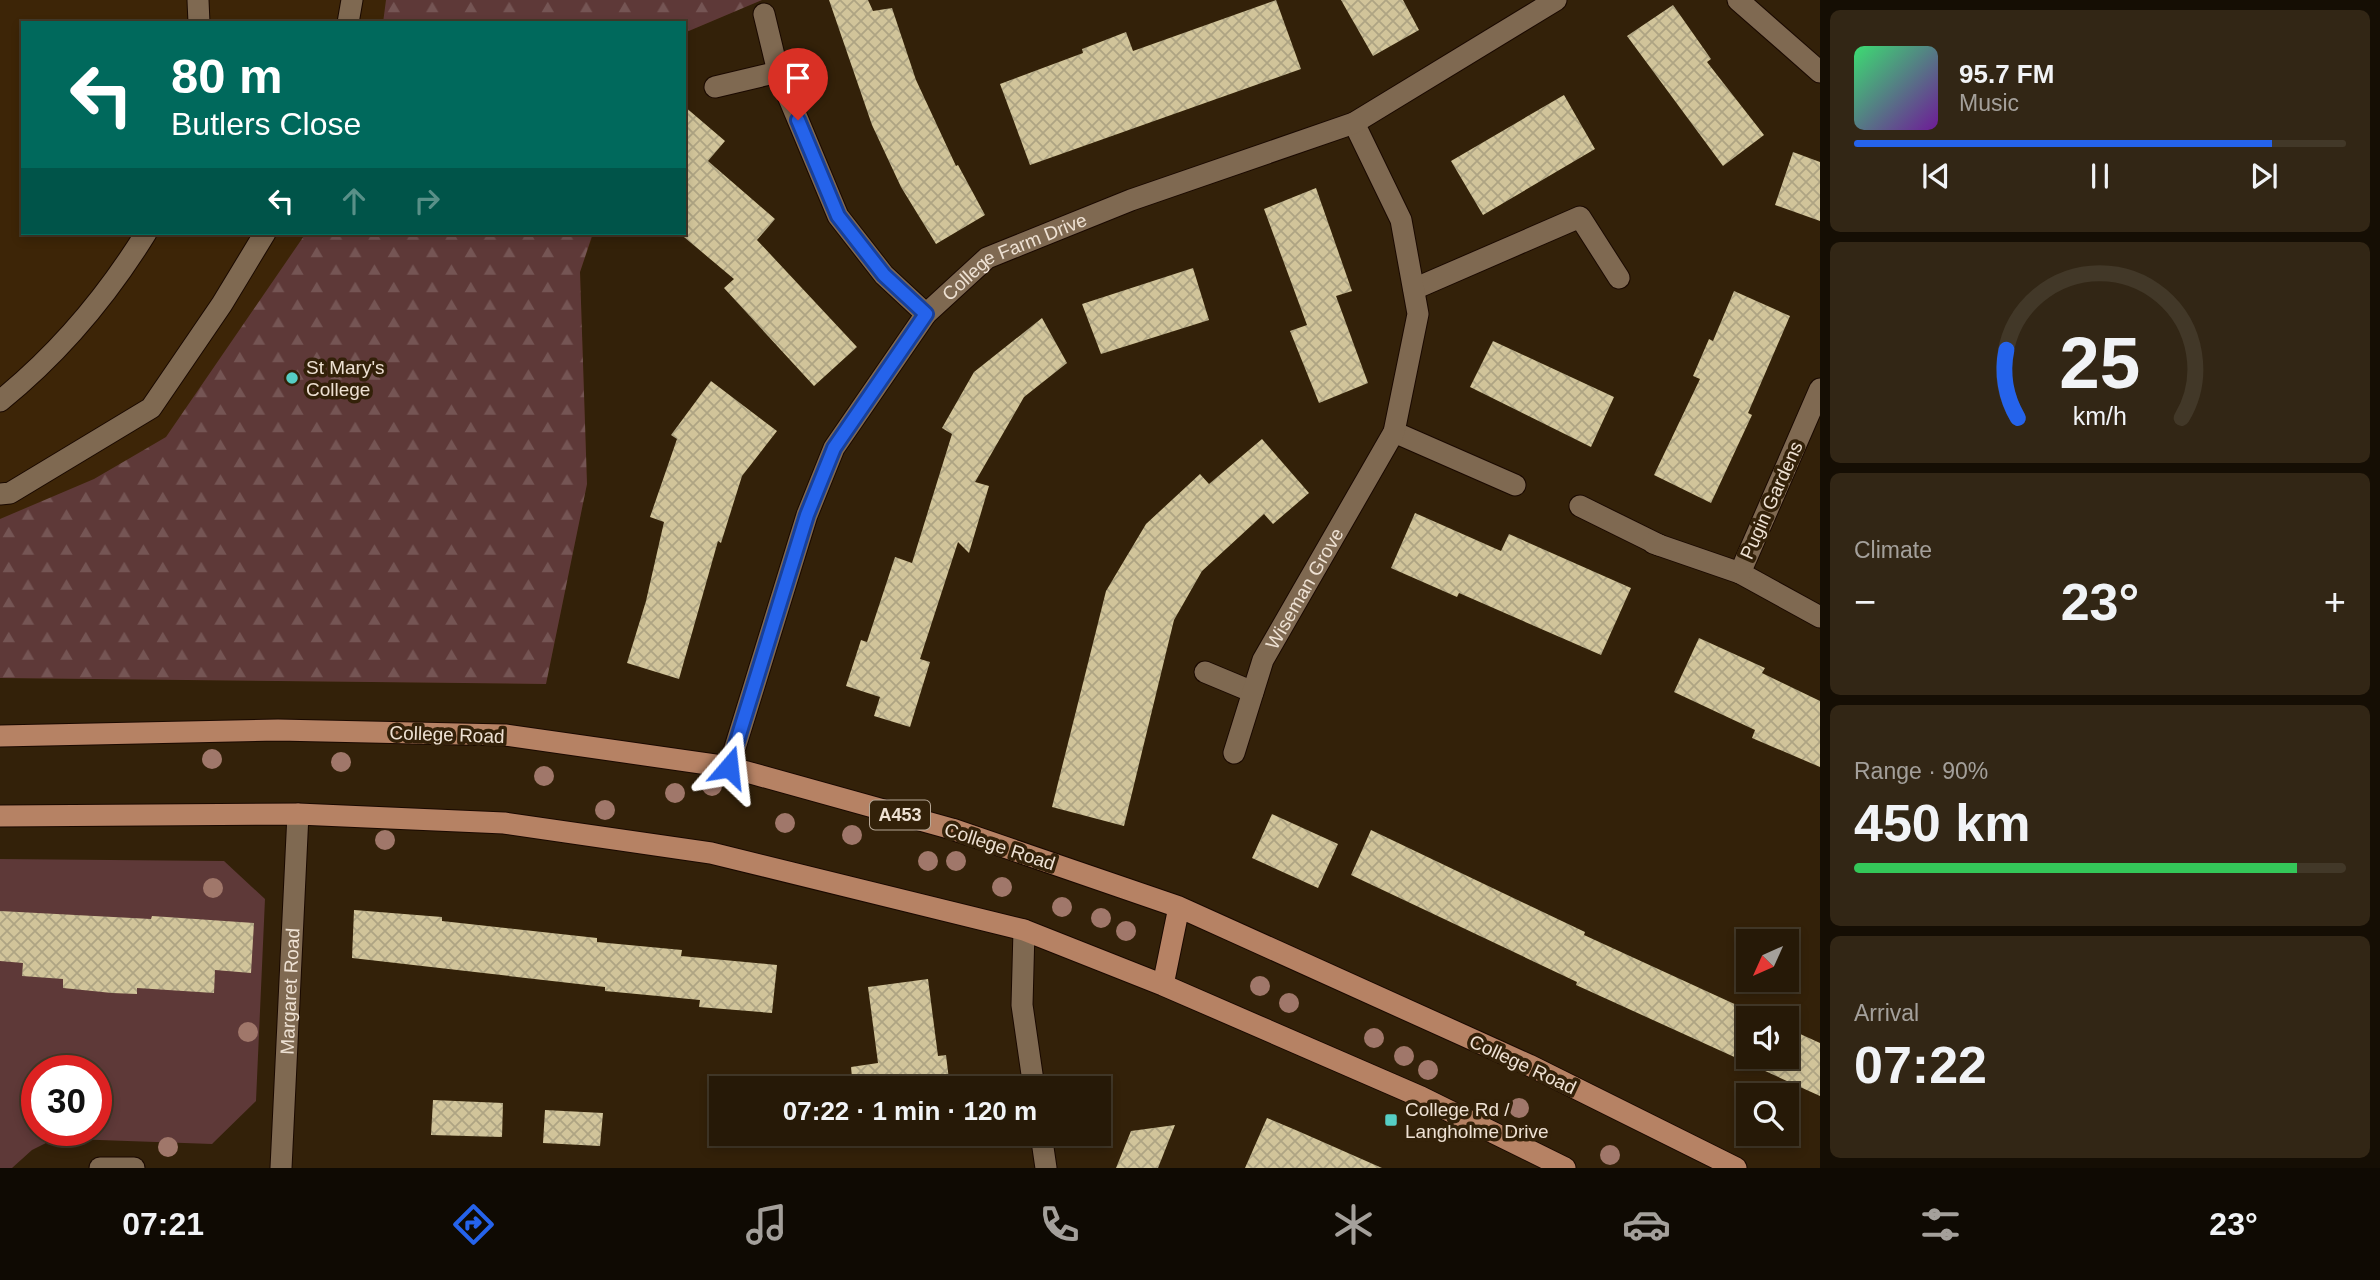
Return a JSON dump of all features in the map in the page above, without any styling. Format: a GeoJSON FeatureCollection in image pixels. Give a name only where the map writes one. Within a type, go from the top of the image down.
{"type":"FeatureCollection","features":[{"type":"Feature","properties":{"kind":"main road","name":"College Road"},"geometry":{"type":"LineString","coordinates":[[0,736],[278,730],[505,735],[729,767],[952,829],[1180,907],[1529,1065],[1736,1168]]}},
{"type":"Feature","properties":{"kind":"main road"},"geometry":{"type":"LineString","coordinates":[[0,816],[298,814],[504,823],[711,853],[1024,930],[1163,985],[1421,1097],[1565,1168]]}},
{"type":"Feature","properties":{"kind":"main road"},"geometry":{"type":"LineString","coordinates":[[1163,985],[1180,907]]}},
{"type":"Feature","properties":{"kind":"street"},"geometry":{"type":"LineString","coordinates":[[198,0],[200,21]]}},
{"type":"Feature","properties":{"kind":"street"},"geometry":{"type":"LineString","coordinates":[[348,21],[352,0]]}},
{"type":"Feature","properties":{"kind":"street","name":"College Farm Drive"},"geometry":{"type":"LineString","coordinates":[[729,767],[807,515],[834,448],[926,314],[987,258],[1131,200],[1354,123],[1556,0]]}},
{"type":"Feature","properties":{"kind":"street"},"geometry":{"type":"LineString","coordinates":[[1738,0],[1820,72]]}},
{"type":"Feature","properties":{"kind":"street"},"geometry":{"type":"LineString","coordinates":[[764,14],[778,72],[838,216],[884,275],[926,314]]}},
{"type":"Feature","properties":{"kind":"street"},"geometry":{"type":"LineString","coordinates":[[715,87],[778,72]]}},
{"type":"Feature","properties":{"kind":"street","name":"Wiseman Grove"},"geometry":{"type":"LineString","coordinates":[[1234,753],[1263,660],[1394,432],[1418,314],[1401,220],[1354,123]]}},
{"type":"Feature","properties":{"kind":"street"},"geometry":{"type":"LineString","coordinates":[[1414,289],[1580,217],[1619,278]]}},
{"type":"Feature","properties":{"kind":"street"},"geometry":{"type":"LineString","coordinates":[[0,401],[41,368],[125,266],[145,235]]}},
{"type":"Feature","properties":{"kind":"street"},"geometry":{"type":"LineString","coordinates":[[0,494],[10,493],[151,408],[222,304],[264,235]]}},
{"type":"Feature","properties":{"kind":"street","name":"Pugin Gardens"},"geometry":{"type":"LineString","coordinates":[[1740,573],[1820,389]]}},
{"type":"Feature","properties":{"kind":"street"},"geometry":{"type":"LineString","coordinates":[[1394,432],[1457,457],[1515,485]]}},
{"type":"Feature","properties":{"kind":"street","name":"Pugin Gardens"},"geometry":{"type":"LineString","coordinates":[[1580,506],[1656,544],[1740,573],[1820,617]]}},
{"type":"Feature","properties":{"kind":"street"},"geometry":{"type":"LineString","coordinates":[[1205,672],[1253,692]]}},
{"type":"Feature","properties":{"kind":"street","name":"Margaret Road"},"geometry":{"type":"LineString","coordinates":[[281,1168],[298,814]]}},
{"type":"Feature","properties":{"kind":"street"},"geometry":{"type":"LineString","coordinates":[[1024,930],[1022,1005],[1032,1076]]}},
{"type":"Feature","properties":{"kind":"street"},"geometry":{"type":"LineString","coordinates":[[1043,1146],[1046,1168]]}},
{"type":"Feature","properties":{"kind":"street"},"geometry":{"type":"LineString","coordinates":[[100,1168],[134,1168]]}},
{"type":"Feature","properties":{"kind":"shaded area","name":"St Mary's College"},"geometry":{"type":"Polygon","coordinates":[[[0,0],[762,0],[686,32],[686,21],[21,21],[21,235],[593,235],[580,272],[587,484],[546,684],[0,678],[0,0]]]}},
{"type":"Feature","properties":{"kind":"green space"},"geometry":{"type":"Polygon","coordinates":[[[386,0],[762,0],[686,32],[686,21],[383,21],[386,0]]]}},
{"type":"Feature","properties":{"kind":"green space","name":"St Mary's College"},"geometry":{"type":"Polygon","coordinates":[[[305,235],[592,235],[580,272],[587,484],[546,684],[0,678],[0,519],[94,479],[166,437],[305,235]]]}},
{"type":"Feature","properties":{"kind":"green space"},"geometry":{"type":"Polygon","coordinates":[[[0,859],[224,861],[265,899],[256,1101],[212,1144],[112,1140],[112,1055],[21,1055],[21,1146],[40,1146],[12,1168],[0,1168],[0,859]]]}},
{"type":"Feature","properties":{"kind":"building"},"geometry":{"type":"Polygon","coordinates":[[[829,0],[868,0],[873,11],[892,8],[916,80],[956,166],[958,165],[985,215],[936,244],[901,187],[872,125],[829,0]]]}},
{"type":"Feature","properties":{"kind":"building"},"geometry":{"type":"Polygon","coordinates":[[[1276,0],[1301,69],[1030,165],[1000,84],[1083,53],[1082,49],[1126,32],[1133,51],[1276,0]]]}},
{"type":"Feature","properties":{"kind":"building"},"geometry":{"type":"Polygon","coordinates":[[[1341,0],[1403,0],[1419,30],[1373,56],[1341,0]]]}},
{"type":"Feature","properties":{"kind":"building"},"geometry":{"type":"Polygon","coordinates":[[[1673,5],[1711,59],[1707,62],[1764,135],[1723,166],[1627,36],[1673,5]]]}},
{"type":"Feature","properties":{"kind":"building"},"geometry":{"type":"Polygon","coordinates":[[[1564,95],[1595,149],[1483,215],[1451,161],[1564,95]]]}},
{"type":"Feature","properties":{"kind":"building"},"geometry":{"type":"Polygon","coordinates":[[[686,108],[725,141],[708,161],[775,219],[757,240],[857,347],[814,386],[724,288],[734,279],[684,237],[686,108]]]}},
{"type":"Feature","properties":{"kind":"building"},"geometry":{"type":"Polygon","coordinates":[[[1793,152],[1820,162],[1820,221],[1775,205],[1793,152]]]}},
{"type":"Feature","properties":{"kind":"building"},"geometry":{"type":"Polygon","coordinates":[[[1316,188],[1352,291],[1336,296],[1368,383],[1319,403],[1290,331],[1307,325],[1264,209],[1316,188]]]}},
{"type":"Feature","properties":{"kind":"building"},"geometry":{"type":"Polygon","coordinates":[[[1193,268],[1209,320],[1101,354],[1082,304],[1193,268]]]}},
{"type":"Feature","properties":{"kind":"building"},"geometry":{"type":"Polygon","coordinates":[[[1734,291],[1790,316],[1748,413],[1752,415],[1711,503],[1654,475],[1700,379],[1693,376],[1709,339],[1713,341],[1734,291]]]}},
{"type":"Feature","properties":{"kind":"building"},"geometry":{"type":"Polygon","coordinates":[[[1042,318],[1067,363],[1024,397],[975,482],[989,486],[969,553],[958,542],[920,659],[930,662],[910,727],[874,716],[880,697],[846,686],[861,640],[867,642],[895,557],[912,563],[952,434],[942,428],[974,372],[1042,318]]]}},
{"type":"Feature","properties":{"kind":"building"},"geometry":{"type":"Polygon","coordinates":[[[1493,341],[1614,397],[1591,447],[1470,387],[1493,341]]]}},
{"type":"Feature","properties":{"kind":"building"},"geometry":{"type":"Polygon","coordinates":[[[711,381],[777,431],[742,476],[721,543],[718,541],[679,679],[627,663],[646,601],[664,522],[650,517],[677,439],[671,435],[711,381]]]}},
{"type":"Feature","properties":{"kind":"building"},"geometry":{"type":"Polygon","coordinates":[[[1262,439],[1309,493],[1273,524],[1264,514],[1202,571],[1174,620],[1124,826],[1052,807],[1106,591],[1146,524],[1200,474],[1209,484],[1262,439]]]}},
{"type":"Feature","properties":{"kind":"building"},"geometry":{"type":"Polygon","coordinates":[[[1415,513],[1501,551],[1509,534],[1631,588],[1601,655],[1459,593],[1457,597],[1391,568],[1415,513]]]}},
{"type":"Feature","properties":{"kind":"building"},"geometry":{"type":"Polygon","coordinates":[[[1699,638],[1765,668],[1762,673],[1820,701],[1820,767],[1752,738],[1755,730],[1674,692],[1699,638]]]}},
{"type":"Feature","properties":{"kind":"building"},"geometry":{"type":"Polygon","coordinates":[[[1272,814],[1338,844],[1318,888],[1252,858],[1272,814]]]}},
{"type":"Feature","properties":{"kind":"building"},"geometry":{"type":"Polygon","coordinates":[[[1371,830],[1585,932],[1584,935],[1739,1006],[1736,1006],[1736,1058],[1576,985],[1577,982],[1351,875],[1371,830]]]}},
{"type":"Feature","properties":{"kind":"building"},"geometry":{"type":"Polygon","coordinates":[[[354,910],[442,917],[442,921],[597,938],[597,942],[682,950],[681,956],[777,965],[772,1013],[699,1007],[700,1000],[605,991],[605,987],[352,958],[354,910]]]}},
{"type":"Feature","properties":{"kind":"building"},"geometry":{"type":"Polygon","coordinates":[[[0,911],[151,919],[152,916],[254,923],[251,973],[215,970],[214,993],[137,988],[137,994],[63,988],[63,979],[22,976],[23,963],[0,961],[0,911]]]}},
{"type":"Feature","properties":{"kind":"building"},"geometry":{"type":"Polygon","coordinates":[[[928,979],[938,1056],[946,1055],[949,1076],[852,1076],[851,1067],[878,1063],[868,987],[928,979]]]}},
{"type":"Feature","properties":{"kind":"building"},"geometry":{"type":"Polygon","coordinates":[[[1799,1033],[1820,1043],[1820,1096],[1799,1086],[1799,1083],[1791,1083],[1761,1069],[1799,1069],[1799,1033]]]}},
{"type":"Feature","properties":{"kind":"building"},"geometry":{"type":"Polygon","coordinates":[[[433,1100],[503,1103],[502,1137],[431,1135],[433,1100]]]}},
{"type":"Feature","properties":{"kind":"building"},"geometry":{"type":"Polygon","coordinates":[[[545,1110],[603,1113],[600,1146],[543,1143],[545,1110]]]}},
{"type":"Feature","properties":{"kind":"building"},"geometry":{"type":"Polygon","coordinates":[[[1267,1118],[1298,1131],[1382,1168],[1245,1168],[1267,1118]]]}},
{"type":"Feature","properties":{"kind":"building"},"geometry":{"type":"Polygon","coordinates":[[[1175,1125],[1158,1168],[1116,1168],[1131,1131],[1175,1125]]]}},
{"type":"Feature","properties":{"kind":"place","name":"St Mary's College"},"geometry":{"type":"Point","coordinates":[292,378]}},
{"type":"Feature","properties":{"kind":"place","name":"College Rd / Langholme Drive"},"geometry":{"type":"Point","coordinates":[1391,1120]}},
{"type":"Feature","properties":{"kind":"route"},"geometry":{"type":"LineString","coordinates":[[729,767],[807,515],[834,448],[926,314],[884,275],[838,216],[798,120]]}}]}
